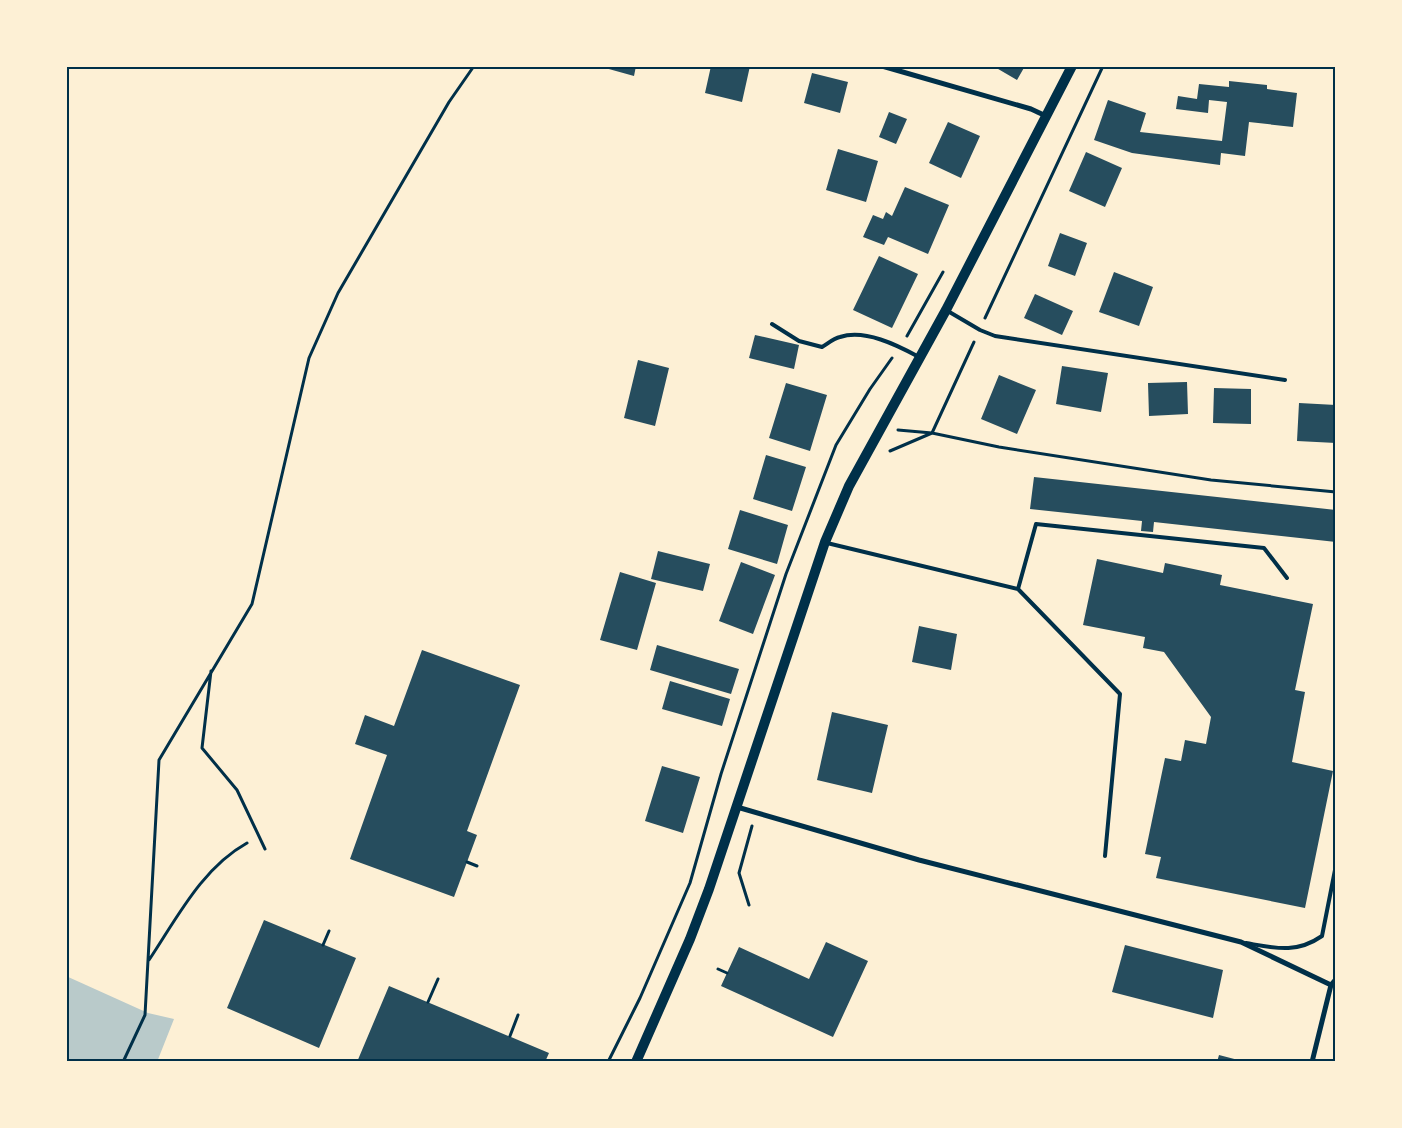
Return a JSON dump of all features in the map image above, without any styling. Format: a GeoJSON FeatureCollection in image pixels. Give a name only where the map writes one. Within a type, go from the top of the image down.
{"type":"FeatureCollection","features":[{"type":"Feature","properties":{"kind":"main road"},"geometry":{"type":"LineString","coordinates":[[636,1062],[690,939],[737,807],[825,542],[849,486],[946,310],[1072,66]]}},
{"type":"Feature","properties":{"kind":"street"},"geometry":{"type":"LineString","coordinates":[[882,66],[1031,109],[1047,117]]}},
{"type":"Feature","properties":{"kind":"street"},"geometry":{"type":"LineString","coordinates":[[737,807],[919,860],[1241,942],[1331,985]]}},
{"type":"Feature","properties":{"kind":"street"},"geometry":{"type":"LineString","coordinates":[[1312,1062],[1331,985],[1336,979]]}},
{"type":"Feature","properties":{"kind":"lane"},"geometry":{"type":"LineString","coordinates":[[946,310],[994,336],[1285,380]]}},
{"type":"Feature","properties":{"kind":"lane"},"geometry":{"type":"LineString","coordinates":[[772,324],[798,341],[822,347],[840,336],[862,336],[895,344],[919,357]]}},
{"type":"Feature","properties":{"kind":"lane"},"geometry":{"type":"LineString","coordinates":[[1018,589],[1036,524],[1264,548],[1287,578]]}},
{"type":"Feature","properties":{"kind":"lane"},"geometry":{"type":"LineString","coordinates":[[825,542],[1018,589],[1120,694],[1105,856]]}},
{"type":"Feature","properties":{"kind":"lane"},"geometry":{"type":"LineString","coordinates":[[1241,942],[1283,950],[1309,945],[1322,936],[1336,865]]}},
{"type":"Feature","properties":{"kind":"path"},"geometry":{"type":"LineString","coordinates":[[123,1062],[145,1015],[159,760],[252,604],[309,358],[338,293],[449,102],[474,66]]}},
{"type":"Feature","properties":{"kind":"path"},"geometry":{"type":"LineString","coordinates":[[886,459],[891,450],[932,433],[1103,66]]}},
{"type":"Feature","properties":{"kind":"path"},"geometry":{"type":"LineString","coordinates":[[880,428],[932,433],[998,447],[1211,480],[1336,492]]}},
{"type":"Feature","properties":{"kind":"path"},"geometry":{"type":"LineString","coordinates":[[212,669],[202,748],[236,790],[265,849]]}},
{"type":"Feature","properties":{"kind":"path"},"geometry":{"type":"LineString","coordinates":[[749,905],[739,874],[756,812]]}},
{"type":"Feature","properties":{"kind":"path"},"geometry":{"type":"LineString","coordinates":[[148,961],[208,873],[234,850],[247,843]]}},
{"type":"Feature","properties":{"kind":"path"},"geometry":{"type":"LineString","coordinates":[[467,862],[477,866]]}},
{"type":"Feature","properties":{"kind":"path"},"geometry":{"type":"LineString","coordinates":[[323,944],[329,931]]}},
{"type":"Feature","properties":{"kind":"path"},"geometry":{"type":"LineString","coordinates":[[718,969],[727,973]]}},
{"type":"Feature","properties":{"kind":"path"},"geometry":{"type":"LineString","coordinates":[[428,1002],[438,979]]}},
{"type":"Feature","properties":{"kind":"path"},"geometry":{"type":"LineString","coordinates":[[510,1036],[518,1015]]}},
{"type":"Feature","properties":{"kind":"shaded area"},"geometry":{"type":"Polygon","coordinates":[[[66,976],[148,1013],[174,1019],[157,1062],[66,1062],[66,976]]]}},
{"type":"Feature","properties":{"kind":"building"},"geometry":{"type":"Polygon","coordinates":[[[598,66],[636,66],[634,76],[598,66]]]}},
{"type":"Feature","properties":{"kind":"building"},"geometry":{"type":"Polygon","coordinates":[[[711,66],[750,66],[742,102],[705,93],[711,66]]]}},
{"type":"Feature","properties":{"kind":"building"},"geometry":{"type":"Polygon","coordinates":[[[993,66],[1025,66],[1017,80],[993,66]]]}},
{"type":"Feature","properties":{"kind":"building"},"geometry":{"type":"Polygon","coordinates":[[[812,73],[848,82],[840,113],[804,103],[812,73]]]}},
{"type":"Feature","properties":{"kind":"building"},"geometry":{"type":"Polygon","coordinates":[[[1229,81],[1267,85],[1267,89],[1297,93],[1293,127],[1249,122],[1245,156],[1221,153],[1220,165],[1132,153],[1094,140],[1108,100],[1146,113],[1140,132],[1222,141],[1227,102],[1209,100],[1208,113],[1176,109],[1178,96],[1197,99],[1199,84],[1229,87],[1229,81]]]}},
{"type":"Feature","properties":{"kind":"building"},"geometry":{"type":"Polygon","coordinates":[[[889,112],[907,119],[896,144],[879,137],[889,112]]]}},
{"type":"Feature","properties":{"kind":"building"},"geometry":{"type":"Polygon","coordinates":[[[948,122],[980,136],[961,178],[929,163],[948,122]]]}},
{"type":"Feature","properties":{"kind":"building"},"geometry":{"type":"Polygon","coordinates":[[[838,149],[878,161],[866,202],[826,190],[838,149]]]}},
{"type":"Feature","properties":{"kind":"building"},"geometry":{"type":"Polygon","coordinates":[[[1086,152],[1122,168],[1105,207],[1069,191],[1086,152]]]}},
{"type":"Feature","properties":{"kind":"building"},"geometry":{"type":"Polygon","coordinates":[[[905,187],[949,205],[928,254],[888,237],[884,245],[863,237],[873,215],[883,219],[886,212],[892,216],[905,187]]]}},
{"type":"Feature","properties":{"kind":"building"},"geometry":{"type":"Polygon","coordinates":[[[1060,233],[1087,243],[1075,276],[1048,266],[1060,233]]]}},
{"type":"Feature","properties":{"kind":"building"},"geometry":{"type":"Polygon","coordinates":[[[879,256],[918,274],[892,328],[853,310],[879,256]]]}},
{"type":"Feature","properties":{"kind":"building"},"geometry":{"type":"Polygon","coordinates":[[[1114,272],[1153,287],[1139,326],[1099,312],[1114,272]]]}},
{"type":"Feature","properties":{"kind":"building"},"geometry":{"type":"Polygon","coordinates":[[[1035,294],[1073,311],[1062,335],[1024,318],[1035,294]]]}},
{"type":"Feature","properties":{"kind":"building"},"geometry":{"type":"Polygon","coordinates":[[[755,335],[799,345],[794,369],[749,358],[755,335]]]}},
{"type":"Feature","properties":{"kind":"building"},"geometry":{"type":"Polygon","coordinates":[[[638,360],[669,368],[655,426],[624,418],[638,360]]]}},
{"type":"Feature","properties":{"kind":"building"},"geometry":{"type":"Polygon","coordinates":[[[1062,366],[1108,373],[1101,412],[1056,404],[1062,366]]]}},
{"type":"Feature","properties":{"kind":"building"},"geometry":{"type":"Polygon","coordinates":[[[999,375],[1036,390],[1017,434],[981,419],[999,375]]]}},
{"type":"Feature","properties":{"kind":"building"},"geometry":{"type":"Polygon","coordinates":[[[1187,382],[1188,414],[1149,416],[1148,383],[1187,382]]]}},
{"type":"Feature","properties":{"kind":"building"},"geometry":{"type":"Polygon","coordinates":[[[786,383],[827,395],[810,451],[769,438],[786,383]]]}},
{"type":"Feature","properties":{"kind":"building"},"geometry":{"type":"Polygon","coordinates":[[[1214,388],[1251,389],[1251,424],[1213,423],[1214,388]]]}},
{"type":"Feature","properties":{"kind":"building"},"geometry":{"type":"Polygon","coordinates":[[[1299,403],[1336,405],[1336,443],[1297,441],[1299,403]]]}},
{"type":"Feature","properties":{"kind":"building"},"geometry":{"type":"Polygon","coordinates":[[[766,455],[806,467],[792,511],[753,499],[766,455]]]}},
{"type":"Feature","properties":{"kind":"building"},"geometry":{"type":"Polygon","coordinates":[[[1034,477],[1336,510],[1336,542],[1154,522],[1153,532],[1141,531],[1142,521],[1030,509],[1034,477]]]}},
{"type":"Feature","properties":{"kind":"building"},"geometry":{"type":"Polygon","coordinates":[[[740,510],[788,525],[777,564],[728,549],[740,510]]]}},
{"type":"Feature","properties":{"kind":"building"},"geometry":{"type":"Polygon","coordinates":[[[658,551],[710,564],[703,591],[651,579],[658,551]]]}},
{"type":"Feature","properties":{"kind":"building"},"geometry":{"type":"Polygon","coordinates":[[[1097,559],[1163,573],[1165,563],[1222,575],[1220,585],[1313,604],[1295,690],[1305,692],[1292,762],[1333,771],[1305,908],[1156,878],[1161,857],[1145,854],[1165,758],[1181,761],[1185,740],[1206,744],[1211,717],[1164,652],[1143,648],[1145,637],[1083,625],[1097,559]]]}},
{"type":"Feature","properties":{"kind":"building"},"geometry":{"type":"Polygon","coordinates":[[[741,562],[775,575],[753,634],[719,621],[741,562]]]}},
{"type":"Feature","properties":{"kind":"building"},"geometry":{"type":"Polygon","coordinates":[[[620,572],[656,583],[637,650],[600,640],[620,572]]]}},
{"type":"Feature","properties":{"kind":"building"},"geometry":{"type":"Polygon","coordinates":[[[919,626],[957,634],[951,670],[912,662],[919,626]]]}},
{"type":"Feature","properties":{"kind":"building"},"geometry":{"type":"Polygon","coordinates":[[[657,645],[739,669],[731,694],[650,670],[657,645]]]}},
{"type":"Feature","properties":{"kind":"building"},"geometry":{"type":"Polygon","coordinates":[[[422,650],[520,685],[467,831],[477,835],[454,897],[350,859],[387,755],[355,744],[365,715],[394,726],[422,650]]]}},
{"type":"Feature","properties":{"kind":"building"},"geometry":{"type":"Polygon","coordinates":[[[670,681],[730,699],[722,726],[662,709],[670,681]]]}},
{"type":"Feature","properties":{"kind":"building"},"geometry":{"type":"Polygon","coordinates":[[[832,712],[888,725],[872,793],[817,780],[832,712]]]}},
{"type":"Feature","properties":{"kind":"building"},"geometry":{"type":"Polygon","coordinates":[[[662,766],[700,777],[683,833],[645,821],[662,766]]]}},
{"type":"Feature","properties":{"kind":"building"},"geometry":{"type":"Polygon","coordinates":[[[264,920],[356,958],[319,1048],[227,1008],[264,920]]]}},
{"type":"Feature","properties":{"kind":"building"},"geometry":{"type":"Polygon","coordinates":[[[826,942],[868,961],[833,1037],[721,986],[739,947],[809,979],[826,942]]]}},
{"type":"Feature","properties":{"kind":"building"},"geometry":{"type":"Polygon","coordinates":[[[1125,945],[1223,970],[1213,1018],[1112,992],[1125,945]]]}},
{"type":"Feature","properties":{"kind":"building"},"geometry":{"type":"Polygon","coordinates":[[[389,986],[549,1053],[545,1062],[357,1062],[389,986]]]}},
{"type":"Feature","properties":{"kind":"building"},"geometry":{"type":"Polygon","coordinates":[[[1219,1055],[1242,1061],[1242,1062],[1217,1062],[1219,1055]]]}}]}
